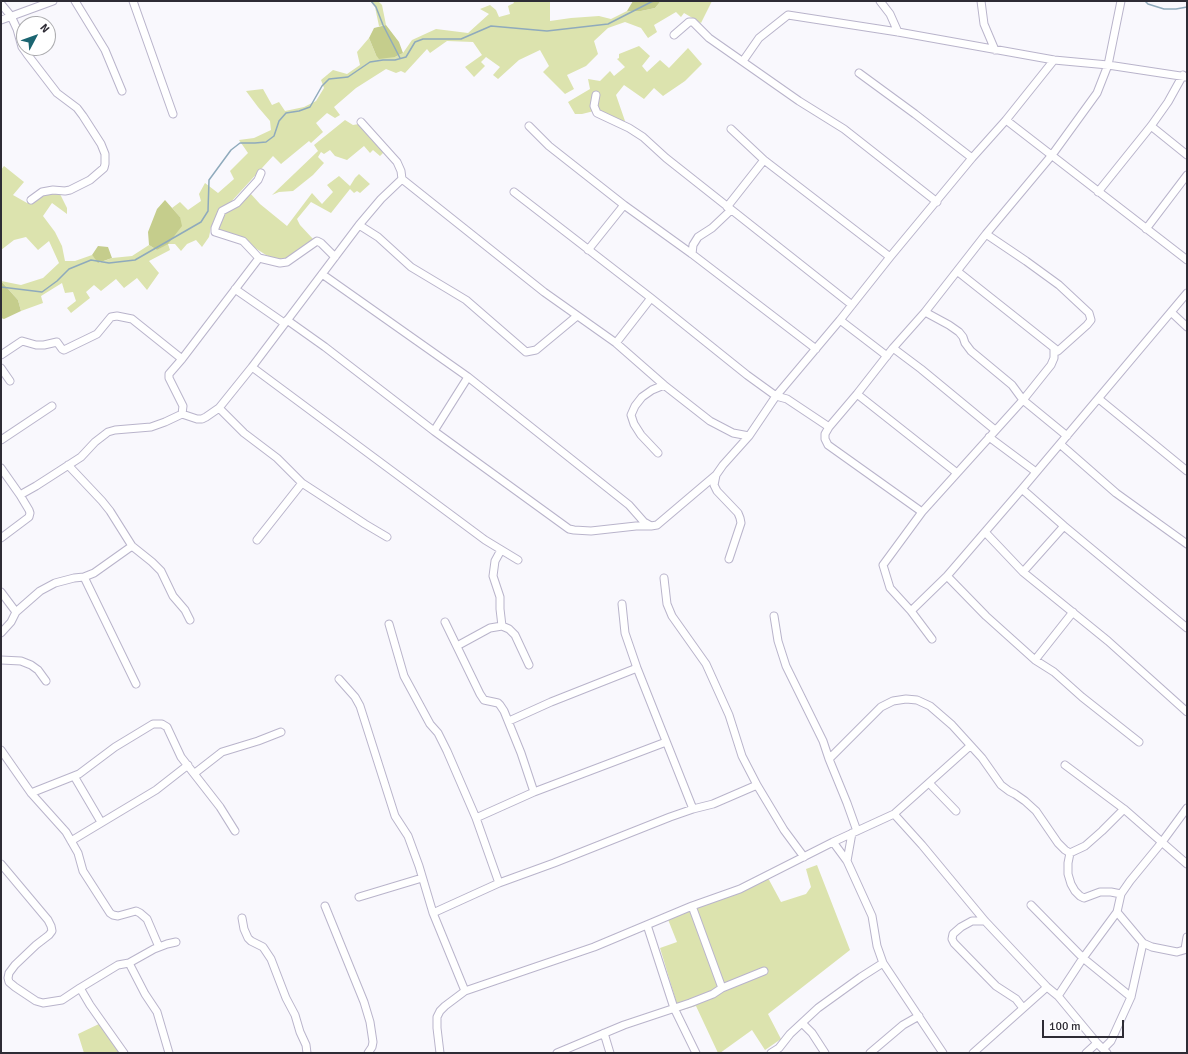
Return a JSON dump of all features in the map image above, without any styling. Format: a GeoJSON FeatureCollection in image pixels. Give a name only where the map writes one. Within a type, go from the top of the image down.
{"type":"FeatureCollection","features":[{"type":"Feature","properties":{"kind":"street"},"geometry":{"type":"LineString","coordinates":[[1,20],[40,4],[52,1]]}},
{"type":"Feature","properties":{"kind":"street"},"geometry":{"type":"LineString","coordinates":[[75,1],[105,50],[122,91]]}},
{"type":"Feature","properties":{"kind":"street"},"geometry":{"type":"LineString","coordinates":[[133,1],[173,114]]}},
{"type":"Feature","properties":{"kind":"street"},"geometry":{"type":"LineString","coordinates":[[880,1],[890,14],[898,32]]}},
{"type":"Feature","properties":{"kind":"street"},"geometry":{"type":"LineString","coordinates":[[982,1],[984,24],[995,50]]}},
{"type":"Feature","properties":{"kind":"street"},"geometry":{"type":"LineString","coordinates":[[922,512],[828,445],[825,439],[825,434],[829,427],[893,348],[1052,155],[1097,93],[1108,65],[1120,1]]}},
{"type":"Feature","properties":{"kind":"street"},"geometry":{"type":"LineString","coordinates":[[1,4],[17,29],[22,47],[26,54],[57,93],[77,108],[101,144],[105,154],[105,166],[103,170],[90,180],[75,188],[65,191],[46,191],[38,194],[31,200]]}},
{"type":"Feature","properties":{"kind":"street"},"geometry":{"type":"LineString","coordinates":[[743,61],[759,38],[788,15],[898,32],[1054,60],[1108,65],[1185,76],[1151,126],[1098,192]]}},
{"type":"Feature","properties":{"kind":"street"},"geometry":{"type":"LineString","coordinates":[[674,35],[688,22],[692,22],[709,38],[799,101],[844,129],[937,202]]}},
{"type":"Feature","properties":{"kind":"street"},"geometry":{"type":"LineString","coordinates":[[235,289],[286,321],[434,431],[570,529],[591,531],[657,525],[716,475],[749,436],[776,396],[972,158],[1006,120],[1054,60]]}},
{"type":"Feature","properties":{"kind":"street"},"geometry":{"type":"LineString","coordinates":[[859,73],[972,158]]}},
{"type":"Feature","properties":{"kind":"street"},"geometry":{"type":"LineString","coordinates":[[596,95],[594,106],[597,113],[636,132],[666,158],[852,305]]}},
{"type":"Feature","properties":{"kind":"street"},"geometry":{"type":"LineString","coordinates":[[1006,120],[1187,260]]}},
{"type":"Feature","properties":{"kind":"street"},"geometry":{"type":"LineString","coordinates":[[361,122],[397,162],[401,171],[402,179],[544,292],[616,343],[664,385],[710,421],[733,433],[749,436]]}},
{"type":"Feature","properties":{"kind":"street"},"geometry":{"type":"LineString","coordinates":[[529,126],[550,146],[624,205],[692,254],[816,349]]}},
{"type":"Feature","properties":{"kind":"street"},"geometry":{"type":"LineString","coordinates":[[1151,126],[1187,155]]}},
{"type":"Feature","properties":{"kind":"street"},"geometry":{"type":"LineString","coordinates":[[731,129],[764,160],[890,257]]}},
{"type":"Feature","properties":{"kind":"street"},"geometry":{"type":"LineString","coordinates":[[692,254],[693,245],[698,237],[712,228],[729,208],[764,160]]}},
{"type":"Feature","properties":{"kind":"street"},"geometry":{"type":"LineString","coordinates":[[261,173],[258,180],[237,203],[222,211],[214,228],[216,233],[243,241],[259,258],[280,263],[287,262],[317,241],[321,243],[335,258]]}},
{"type":"Feature","properties":{"kind":"street"},"geometry":{"type":"LineString","coordinates":[[1146,229],[1187,175]]}},
{"type":"Feature","properties":{"kind":"street"},"geometry":{"type":"LineString","coordinates":[[20,495],[81,457],[95,442],[108,432],[151,426],[165,422],[182,414],[197,419],[202,419],[219,408],[252,367],[359,225],[381,199],[402,179]]}},
{"type":"Feature","properties":{"kind":"street"},"geometry":{"type":"LineString","coordinates":[[514,192],[651,298],[747,375],[776,396],[787,399],[829,427]]}},
{"type":"Feature","properties":{"kind":"street"},"geometry":{"type":"LineString","coordinates":[[588,250],[624,205]]}},
{"type":"Feature","properties":{"kind":"street"},"geometry":{"type":"LineString","coordinates":[[359,225],[378,237],[411,267],[466,300],[526,352],[536,350],[577,316]]}},
{"type":"Feature","properties":{"kind":"street"},"geometry":{"type":"LineString","coordinates":[[957,271],[1058,351],[1091,320],[1089,313],[1059,285],[986,234]]}},
{"type":"Feature","properties":{"kind":"street"},"geometry":{"type":"LineString","coordinates":[[182,414],[183,406],[169,376],[170,372],[182,359],[259,258]]}},
{"type":"Feature","properties":{"kind":"street"},"geometry":{"type":"LineString","coordinates":[[322,274],[468,377],[629,505],[644,522],[651,526]]}},
{"type":"Feature","properties":{"kind":"street"},"geometry":{"type":"LineString","coordinates":[[911,612],[947,576],[1099,399],[1187,293]]}},
{"type":"Feature","properties":{"kind":"street"},"geometry":{"type":"LineString","coordinates":[[616,343],[651,298]]}},
{"type":"Feature","properties":{"kind":"street"},"geometry":{"type":"LineString","coordinates":[[924,312],[959,332],[971,351],[1012,386],[1023,400],[1067,436]]}},
{"type":"Feature","properties":{"kind":"street"},"geometry":{"type":"LineString","coordinates":[[1171,312],[1187,327]]}},
{"type":"Feature","properties":{"kind":"street"},"geometry":{"type":"LineString","coordinates":[[1,355],[22,341],[36,345],[57,342],[64,350],[98,334],[111,318],[117,316],[132,318],[182,359]]}},
{"type":"Feature","properties":{"kind":"street"},"geometry":{"type":"LineString","coordinates":[[840,320],[887,356]]}},
{"type":"Feature","properties":{"kind":"street"},"geometry":{"type":"LineString","coordinates":[[893,348],[995,430]]}},
{"type":"Feature","properties":{"kind":"street"},"geometry":{"type":"LineString","coordinates":[[932,639],[890,588],[883,565],[922,512],[1023,400],[1051,366],[1054,358],[1054,349]]}},
{"type":"Feature","properties":{"kind":"street"},"geometry":{"type":"LineString","coordinates":[[252,367],[485,540],[518,560]]}},
{"type":"Feature","properties":{"kind":"street"},"geometry":{"type":"LineString","coordinates":[[1,368],[10,381]]}},
{"type":"Feature","properties":{"kind":"street"},"geometry":{"type":"LineString","coordinates":[[434,431],[468,377]]}},
{"type":"Feature","properties":{"kind":"street"},"geometry":{"type":"LineString","coordinates":[[658,453],[641,435],[634,424],[631,415],[635,406],[642,398],[652,390],[664,385]]}},
{"type":"Feature","properties":{"kind":"street"},"geometry":{"type":"LineString","coordinates":[[857,394],[957,473]]}},
{"type":"Feature","properties":{"kind":"street"},"geometry":{"type":"LineString","coordinates":[[1099,399],[1187,472]]}},
{"type":"Feature","properties":{"kind":"street"},"geometry":{"type":"LineString","coordinates":[[1,440],[52,406]]}},
{"type":"Feature","properties":{"kind":"street"},"geometry":{"type":"LineString","coordinates":[[219,408],[244,433],[277,458],[302,483],[387,537]]}},
{"type":"Feature","properties":{"kind":"street"},"geometry":{"type":"LineString","coordinates":[[989,437],[1036,472]]}},
{"type":"Feature","properties":{"kind":"street"},"geometry":{"type":"LineString","coordinates":[[1060,444],[1116,493],[1187,544]]}},
{"type":"Feature","properties":{"kind":"street"},"geometry":{"type":"LineString","coordinates":[[68,465],[110,511],[132,546],[161,571],[173,596],[185,610],[190,620]]}},
{"type":"Feature","properties":{"kind":"street"},"geometry":{"type":"LineString","coordinates":[[1,468],[20,495],[30,513],[29,517],[1,538]]}},
{"type":"Feature","properties":{"kind":"street"},"geometry":{"type":"LineString","coordinates":[[716,475],[714,485],[717,491],[738,513],[741,524],[730,559]]}},
{"type":"Feature","properties":{"kind":"street"},"geometry":{"type":"LineString","coordinates":[[257,540],[302,483]]}},
{"type":"Feature","properties":{"kind":"street"},"geometry":{"type":"LineString","coordinates":[[1022,489],[1064,526],[1187,628]]}},
{"type":"Feature","properties":{"kind":"street"},"geometry":{"type":"LineString","coordinates":[[1023,572],[1064,526]]}},
{"type":"Feature","properties":{"kind":"street"},"geometry":{"type":"LineString","coordinates":[[985,532],[1023,572],[1108,641],[1187,712]]}},
{"type":"Feature","properties":{"kind":"street"},"geometry":{"type":"LineString","coordinates":[[1,633],[11,622],[16,612],[40,591],[55,583],[94,574],[132,546]]}},
{"type":"Feature","properties":{"kind":"street"},"geometry":{"type":"LineString","coordinates":[[501,550],[494,561],[493,576],[500,597],[502,626]]}},
{"type":"Feature","properties":{"kind":"street"},"geometry":{"type":"LineString","coordinates":[[947,576],[986,616],[1036,660],[1054,672],[1082,697],[1139,742]]}},
{"type":"Feature","properties":{"kind":"street"},"geometry":{"type":"LineString","coordinates":[[84,577],[136,684]]}},
{"type":"Feature","properties":{"kind":"street"},"geometry":{"type":"LineString","coordinates":[[664,578],[667,604],[672,616],[706,664],[728,715],[742,756],[757,785],[784,830],[804,857]]}},
{"type":"Feature","properties":{"kind":"street"},"geometry":{"type":"LineString","coordinates":[[1,592],[16,612]]}},
{"type":"Feature","properties":{"kind":"street"},"geometry":{"type":"LineString","coordinates":[[622,604],[626,633],[637,668],[693,809]]}},
{"type":"Feature","properties":{"kind":"street"},"geometry":{"type":"LineString","coordinates":[[1036,660],[1073,612]]}},
{"type":"Feature","properties":{"kind":"street"},"geometry":{"type":"LineString","coordinates":[[774,616],[778,641],[786,666],[823,741],[847,803],[855,832],[846,861]]}},
{"type":"Feature","properties":{"kind":"street"},"geometry":{"type":"LineString","coordinates":[[445,622],[480,694],[484,700],[498,703],[509,721],[534,792]]}},
{"type":"Feature","properties":{"kind":"street"},"geometry":{"type":"LineString","coordinates":[[390,624],[404,676],[430,724],[438,733],[476,818],[499,883]]}},
{"type":"Feature","properties":{"kind":"street"},"geometry":{"type":"LineString","coordinates":[[457,646],[490,628],[502,626],[509,629],[515,635],[529,665]]}},
{"type":"Feature","properties":{"kind":"street"},"geometry":{"type":"LineString","coordinates":[[1,660],[21,661],[31,665],[38,670],[46,681]]}},
{"type":"Feature","properties":{"kind":"street"},"geometry":{"type":"LineString","coordinates":[[509,721],[550,702],[637,668]]}},
{"type":"Feature","properties":{"kind":"street"},"geometry":{"type":"LineString","coordinates":[[339,679],[360,706],[396,816],[408,836],[433,912],[465,991]]}},
{"type":"Feature","properties":{"kind":"street"},"geometry":{"type":"LineString","coordinates":[[829,759],[881,707],[893,701],[906,699],[917,700],[930,706],[952,725],[982,758],[1001,785],[1025,801],[1036,811],[1058,843],[1070,853]]}},
{"type":"Feature","properties":{"kind":"street"},"geometry":{"type":"LineString","coordinates":[[31,793],[80,774],[115,747],[157,723],[167,727],[181,757],[220,807],[235,831]]}},
{"type":"Feature","properties":{"kind":"street"},"geometry":{"type":"LineString","coordinates":[[195,773],[222,752],[281,732]]}},
{"type":"Feature","properties":{"kind":"street"},"geometry":{"type":"LineString","coordinates":[[476,818],[534,792],[666,742]]}},
{"type":"Feature","properties":{"kind":"street"},"geometry":{"type":"LineString","coordinates":[[440,1053],[437,1017],[445,1006],[465,991],[594,947],[692,906],[740,889],[833,842],[894,814],[970,746]]}},
{"type":"Feature","properties":{"kind":"street"},"geometry":{"type":"LineString","coordinates":[[1,750],[31,793],[60,825],[71,841],[78,853],[83,871],[110,913],[118,916],[136,911],[140,913],[147,919],[159,947]]}},
{"type":"Feature","properties":{"kind":"street"},"geometry":{"type":"LineString","coordinates":[[71,841],[156,790],[188,765]]}},
{"type":"Feature","properties":{"kind":"street"},"geometry":{"type":"LineString","coordinates":[[1065,765],[1124,809],[1187,864]]}},
{"type":"Feature","properties":{"kind":"street"},"geometry":{"type":"LineString","coordinates":[[74,776],[101,822]]}},
{"type":"Feature","properties":{"kind":"street"},"geometry":{"type":"LineString","coordinates":[[929,783],[956,811]]}},
{"type":"Feature","properties":{"kind":"street"},"geometry":{"type":"LineString","coordinates":[[433,912],[499,883],[693,809],[712,804],[757,785]]}},
{"type":"Feature","properties":{"kind":"street"},"geometry":{"type":"LineString","coordinates":[[1058,996],[1083,958],[1117,912],[1121,894],[1187,808]]}},
{"type":"Feature","properties":{"kind":"street"},"geometry":{"type":"LineString","coordinates":[[1070,853],[1085,846],[1102,832],[1124,809]]}},
{"type":"Feature","properties":{"kind":"street"},"geometry":{"type":"LineString","coordinates":[[894,814],[922,845],[985,922],[1047,987],[1058,996],[1105,1051],[1131,997],[1143,943]]}},
{"type":"Feature","properties":{"kind":"street"},"geometry":{"type":"LineString","coordinates":[[833,842],[846,861],[872,916],[877,946],[883,963],[943,1053]]}},
{"type":"Feature","properties":{"kind":"street"},"geometry":{"type":"LineString","coordinates":[[1070,853],[1068,874],[1071,884],[1080,896],[1084,898],[1100,892],[1121,894]]}},
{"type":"Feature","properties":{"kind":"street"},"geometry":{"type":"LineString","coordinates":[[1,864],[48,920],[51,926],[52,931],[49,935],[15,964],[5,976],[14,987],[36,1001],[43,1002],[62,1000],[118,965],[129,963],[159,947],[176,942]]}},
{"type":"Feature","properties":{"kind":"street"},"geometry":{"type":"LineString","coordinates":[[359,897],[422,878]]}},
{"type":"Feature","properties":{"kind":"street"},"geometry":{"type":"LineString","coordinates":[[1031,905],[1083,958],[1131,997]]}},
{"type":"Feature","properties":{"kind":"street"},"geometry":{"type":"LineString","coordinates":[[325,906],[364,1002],[372,1032],[373,1042],[370,1052]]}},
{"type":"Feature","properties":{"kind":"street"},"geometry":{"type":"LineString","coordinates":[[692,906],[722,988]]}},
{"type":"Feature","properties":{"kind":"street"},"geometry":{"type":"LineString","coordinates":[[1117,912],[1143,943],[1152,947],[1177,952],[1186,949],[1187,937]]}},
{"type":"Feature","properties":{"kind":"street"},"geometry":{"type":"LineString","coordinates":[[242,918],[244,929],[248,938],[263,947],[271,959],[286,998],[295,1014],[300,1032],[304,1039],[307,1053]]}},
{"type":"Feature","properties":{"kind":"street"},"geometry":{"type":"LineString","coordinates":[[985,922],[972,921],[961,927],[953,934],[952,939],[954,943],[996,986],[1016,1000],[1023,1008]]}},
{"type":"Feature","properties":{"kind":"street"},"geometry":{"type":"LineString","coordinates":[[647,924],[674,1008],[696,1053]]}},
{"type":"Feature","properties":{"kind":"street"},"geometry":{"type":"LineString","coordinates":[[129,963],[145,994],[157,1012],[169,1053]]}},
{"type":"Feature","properties":{"kind":"street"},"geometry":{"type":"LineString","coordinates":[[771,1053],[779,1048],[790,1034],[818,1008],[883,963]]}},
{"type":"Feature","properties":{"kind":"street"},"geometry":{"type":"LineString","coordinates":[[557,1053],[604,1033],[707,996],[722,988],[764,971]]}},
{"type":"Feature","properties":{"kind":"street"},"geometry":{"type":"LineString","coordinates":[[973,1053],[1047,987]]}},
{"type":"Feature","properties":{"kind":"street"},"geometry":{"type":"LineString","coordinates":[[80,988],[90,1005],[124,1053]]}},
{"type":"Feature","properties":{"kind":"street"},"geometry":{"type":"LineString","coordinates":[[870,1053],[898,1029],[919,1016]]}},
{"type":"Feature","properties":{"kind":"street"},"geometry":{"type":"LineString","coordinates":[[802,1023],[812,1033],[825,1053]]}},
{"type":"Feature","properties":{"kind":"street"},"geometry":{"type":"LineString","coordinates":[[604,1033],[610,1053]]}},
{"type":"Feature","properties":{"kind":"street"},"geometry":{"type":"LineString","coordinates":[[1086,1053],[1097,1043]]}},
{"type":"Feature","properties":{"kind":"green space"},"geometry":{"type":"Polygon","coordinates":[[[370,1],[378,1],[382,5],[386,25],[379,26],[375,7],[370,1]]]}},
{"type":"Feature","properties":{"kind":"green space"},"geometry":{"type":"Polygon","coordinates":[[[513,1],[550,1],[550,21],[599,16],[611,19],[627,11],[641,11],[655,8],[660,2],[667,1],[712,1],[701,23],[684,13],[681,17],[676,12],[654,25],[657,32],[648,38],[641,28],[625,22],[608,28],[594,41],[598,54],[586,66],[567,75],[574,89],[565,94],[543,72],[549,66],[540,50],[519,60],[498,79],[493,75],[500,67],[486,57],[481,62],[485,66],[474,77],[465,67],[482,55],[473,42],[447,41],[430,53],[427,49],[405,73],[401,71],[396,73],[386,69],[356,88],[334,107],[340,115],[335,118],[327,113],[316,123],[323,132],[311,143],[309,141],[281,164],[273,156],[230,203],[219,209],[211,227],[209,237],[202,247],[196,240],[187,244],[181,251],[175,244],[168,244],[170,250],[149,261],[159,273],[147,290],[137,278],[124,288],[116,279],[101,291],[94,285],[86,292],[90,298],[71,313],[67,308],[76,301],[73,292],[65,293],[62,283],[41,296],[43,303],[21,311],[18,300],[1,281],[21,285],[43,278],[59,263],[49,241],[38,250],[26,237],[14,240],[1,250],[1,170],[4,166],[24,182],[13,195],[27,203],[41,196],[59,192],[67,208],[67,214],[52,203],[43,216],[55,232],[62,246],[65,261],[75,261],[92,255],[99,263],[112,258],[132,256],[149,245],[157,250],[168,243],[180,217],[172,208],[180,202],[188,210],[201,201],[199,194],[205,183],[218,193],[234,179],[230,171],[248,153],[239,140],[254,138],[271,130],[270,121],[246,91],[263,89],[272,105],[279,102],[285,111],[304,107],[316,101],[324,88],[321,80],[333,70],[347,74],[360,65],[357,52],[369,38],[376,55],[395,57],[403,53],[412,40],[436,29],[468,33],[489,14],[480,9],[490,5],[496,10],[499,17],[510,14],[508,6],[514,3],[513,1]]]}},
{"type":"Feature","properties":{"kind":"green space"},"geometry":{"type":"Polygon","coordinates":[[[633,1],[660,2],[655,8],[641,11],[627,11],[633,1]]]}},
{"type":"Feature","properties":{"kind":"green space"},"geometry":{"type":"Polygon","coordinates":[[[386,25],[399,42],[403,53],[395,57],[379,59],[369,38],[374,28],[386,25]]]}},
{"type":"Feature","properties":{"kind":"green space"},"geometry":{"type":"Polygon","coordinates":[[[639,46],[650,56],[642,66],[647,72],[660,60],[669,68],[688,48],[702,64],[685,81],[663,96],[654,88],[644,99],[624,85],[616,95],[625,121],[622,122],[598,110],[575,114],[568,102],[590,89],[588,79],[600,81],[610,71],[614,76],[625,67],[617,59],[619,58],[619,54],[639,46]]]}},
{"type":"Feature","properties":{"kind":"green space"},"geometry":{"type":"Polygon","coordinates":[[[345,120],[353,125],[359,124],[385,151],[380,156],[373,150],[370,153],[364,146],[347,160],[335,156],[330,150],[324,154],[321,152],[318,157],[324,163],[313,175],[293,191],[279,192],[272,195],[318,151],[314,145],[345,120]]]}},
{"type":"Feature","properties":{"kind":"green space"},"geometry":{"type":"Polygon","coordinates":[[[359,174],[370,184],[360,193],[357,191],[354,193],[350,189],[331,213],[311,202],[297,219],[300,225],[313,239],[299,252],[286,260],[278,260],[266,255],[235,235],[221,232],[217,227],[224,211],[250,193],[260,204],[287,226],[312,193],[322,204],[333,192],[327,185],[339,176],[350,186],[359,174]]]}},
{"type":"Feature","properties":{"kind":"green space"},"geometry":{"type":"Polygon","coordinates":[[[165,200],[180,217],[182,226],[168,244],[157,250],[149,245],[148,232],[157,209],[165,200]]]}},
{"type":"Feature","properties":{"kind":"green space"},"geometry":{"type":"Polygon","coordinates":[[[98,246],[108,247],[112,258],[98,263],[92,255],[98,246]]]}},
{"type":"Feature","properties":{"kind":"green space"},"geometry":{"type":"Polygon","coordinates":[[[1,281],[18,300],[21,311],[4,319],[1,318],[1,281]]]}},
{"type":"Feature","properties":{"kind":"green space"},"geometry":{"type":"Polygon","coordinates":[[[817,865],[850,950],[768,1014],[781,1039],[765,1050],[752,1030],[718,1053],[696,1006],[679,1011],[660,948],[677,942],[667,917],[768,878],[781,902],[806,894],[811,887],[806,869],[817,865]]]}},
{"type":"Feature","properties":{"kind":"green space"},"geometry":{"type":"Polygon","coordinates":[[[101,1023],[119,1053],[84,1053],[78,1034],[101,1023]]]}},
{"type":"Feature","properties":{"kind":"waterway"},"geometry":{"type":"LineString","coordinates":[[371,1],[376,7],[383,25],[400,58]]}},
{"type":"Feature","properties":{"kind":"waterway"},"geometry":{"type":"LineString","coordinates":[[1,287],[42,292],[57,281],[69,269],[91,260],[109,263],[135,260],[201,222],[208,211],[209,180],[231,150],[240,143],[266,142],[274,136],[279,121],[286,113],[299,111],[310,107],[322,86],[329,79],[348,77],[370,62],[395,60],[406,57],[415,42],[423,39],[461,39],[491,26],[547,31],[608,24],[654,1]]}},
{"type":"Feature","properties":{"kind":"waterway"},"geometry":{"type":"LineString","coordinates":[[1145,1],[1148,4],[1164,9],[1187,7]]}}]}
